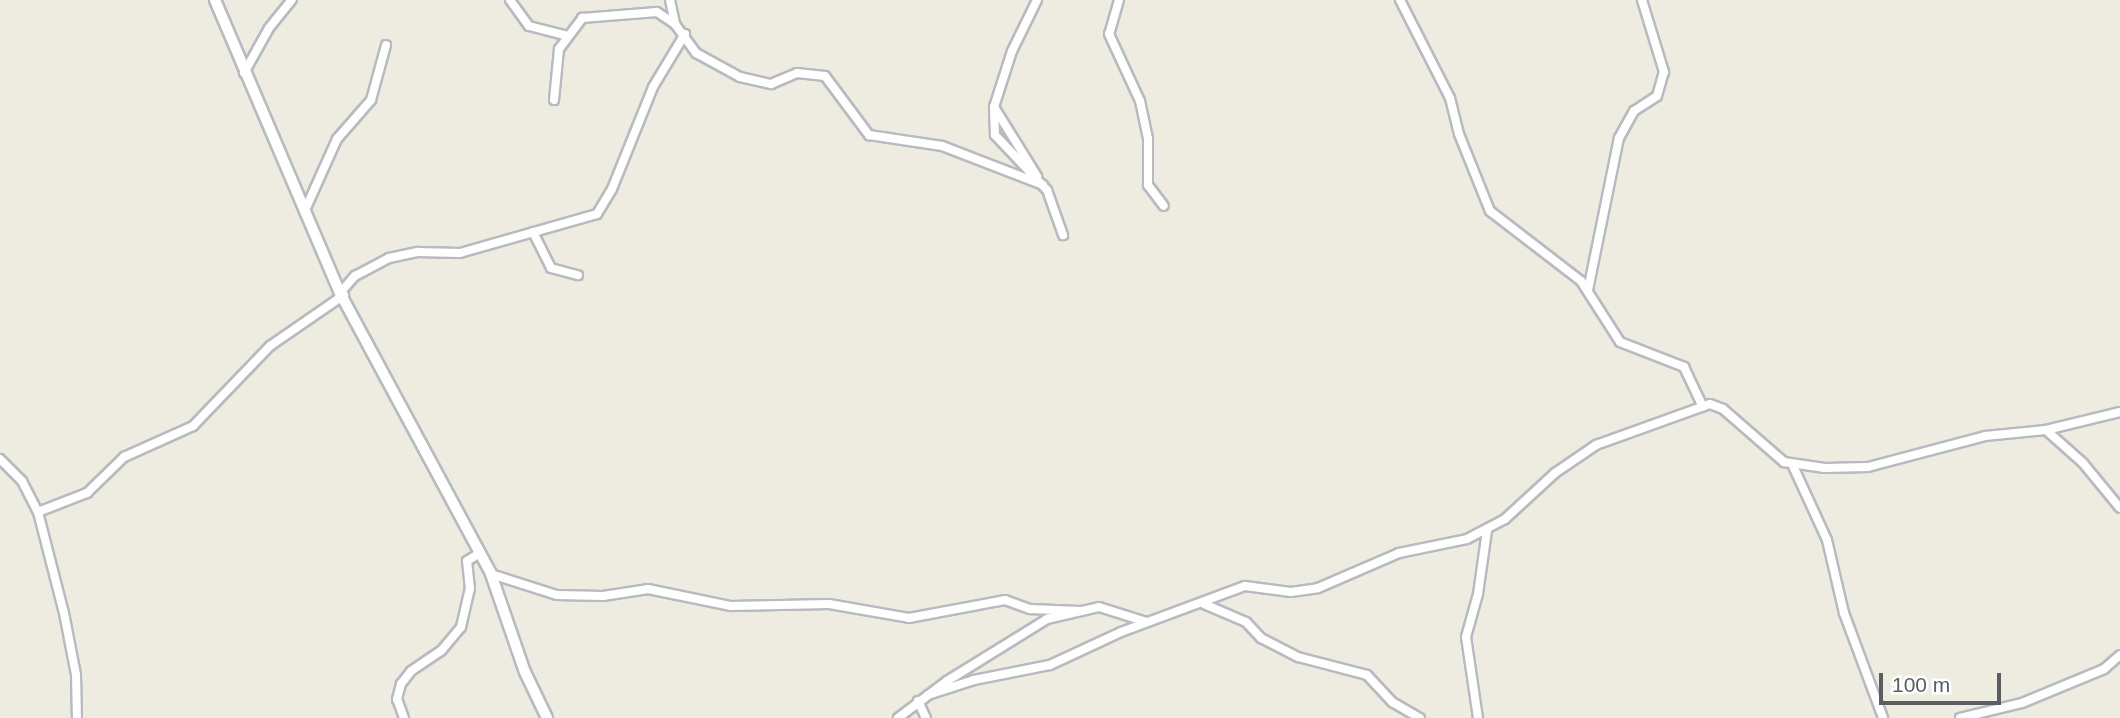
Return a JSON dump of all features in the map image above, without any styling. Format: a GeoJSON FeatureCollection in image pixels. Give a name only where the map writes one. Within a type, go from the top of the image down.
{"type":"FeatureCollection","features":[{"type":"Feature","properties":{"kind":"street"},"geometry":{"type":"LineString","coordinates":[[215,0],[244,74],[306,208],[342,294],[491,575],[524,672],[547,718]]}},
{"type":"Feature","properties":{"kind":"street"},"geometry":{"type":"LineString","coordinates":[[244,74],[269,28],[292,0]]}},
{"type":"Feature","properties":{"kind":"street"},"geometry":{"type":"LineString","coordinates":[[510,0],[529,26],[568,36]]}},
{"type":"Feature","properties":{"kind":"street"},"geometry":{"type":"LineString","coordinates":[[670,0],[675,24]]}},
{"type":"Feature","properties":{"kind":"street"},"geometry":{"type":"LineString","coordinates":[[1037,0],[1012,51],[994,107],[995,135],[1019,166],[1041,182]]}},
{"type":"Feature","properties":{"kind":"street"},"geometry":{"type":"LineString","coordinates":[[1119,0],[1109,34],[1140,101],[1148,139],[1148,185],[1164,206]]}},
{"type":"Feature","properties":{"kind":"street"},"geometry":{"type":"LineString","coordinates":[[1401,0],[1450,98],[1459,134],[1490,211],[1536,250],[1574,274],[1588,290],[1620,342],[1684,367],[1703,408]]}},
{"type":"Feature","properties":{"kind":"street"},"geometry":{"type":"LineString","coordinates":[[1588,290],[1619,138],[1634,111],[1657,96],[1664,72],[1642,0]]}},
{"type":"Feature","properties":{"kind":"street"},"geometry":{"type":"LineString","coordinates":[[554,100],[559,49],[583,17],[657,12],[685,34],[696,53],[749,81],[771,83],[797,73],[825,76],[869,135],[942,146],[1041,182]]}},
{"type":"Feature","properties":{"kind":"street"},"geometry":{"type":"LineString","coordinates":[[38,512],[87,493],[124,457],[193,426],[270,346],[342,294],[355,276],[389,258],[418,252],[460,253],[600,211],[653,88],[685,34]]}},
{"type":"Feature","properties":{"kind":"street"},"geometry":{"type":"LineString","coordinates":[[306,208],[337,139],[371,100],[386,45]]}},
{"type":"Feature","properties":{"kind":"street"},"geometry":{"type":"LineString","coordinates":[[994,107],[1041,182],[1063,235]]}},
{"type":"Feature","properties":{"kind":"street"},"geometry":{"type":"LineString","coordinates":[[533,232],[551,268],[578,275]]}},
{"type":"Feature","properties":{"kind":"street"},"geometry":{"type":"LineString","coordinates":[[928,695],[974,680],[1050,665],[1147,622],[1203,604],[1245,586],[1291,592],[1318,589],[1399,553],[1487,531],[1555,473],[1596,445],[1710,404],[1723,409],[1772,454],[1793,466],[1868,467],[1984,436],[2046,430],[2120,412]]}},
{"type":"Feature","properties":{"kind":"street"},"geometry":{"type":"LineString","coordinates":[[2046,430],[2083,463],[2120,508]]}},
{"type":"Feature","properties":{"kind":"street"},"geometry":{"type":"LineString","coordinates":[[0,459],[22,481],[38,512],[65,613],[76,675],[77,718]]}},
{"type":"Feature","properties":{"kind":"street"},"geometry":{"type":"LineString","coordinates":[[1793,466],[1827,540],[1848,627],[1883,718]]}},
{"type":"Feature","properties":{"kind":"street"},"geometry":{"type":"LineString","coordinates":[[1478,718],[1466,637],[1478,594],[1487,531]]}},
{"type":"Feature","properties":{"kind":"street"},"geometry":{"type":"LineString","coordinates":[[404,718],[397,699],[401,684],[411,671],[441,651],[461,627],[470,589],[467,561],[480,553]]}},
{"type":"Feature","properties":{"kind":"street"},"geometry":{"type":"LineString","coordinates":[[491,575],[557,595],[603,596],[648,589],[731,606],[829,604],[909,618],[1005,600],[1030,609],[1081,611]]}},
{"type":"Feature","properties":{"kind":"street"},"geometry":{"type":"LineString","coordinates":[[1203,604],[1246,622],[1261,638],[1298,657],[1367,675],[1392,702],[1420,718]]}},
{"type":"Feature","properties":{"kind":"street"},"geometry":{"type":"LineString","coordinates":[[898,718],[918,701],[1010,639],[1047,619],[1105,607],[1147,622]]}},
{"type":"Feature","properties":{"kind":"street"},"geometry":{"type":"LineString","coordinates":[[1960,718],[2022,703],[2104,669],[2120,655]]}},
{"type":"Feature","properties":{"kind":"street"},"geometry":{"type":"LineString","coordinates":[[918,701],[926,718]]}}]}
